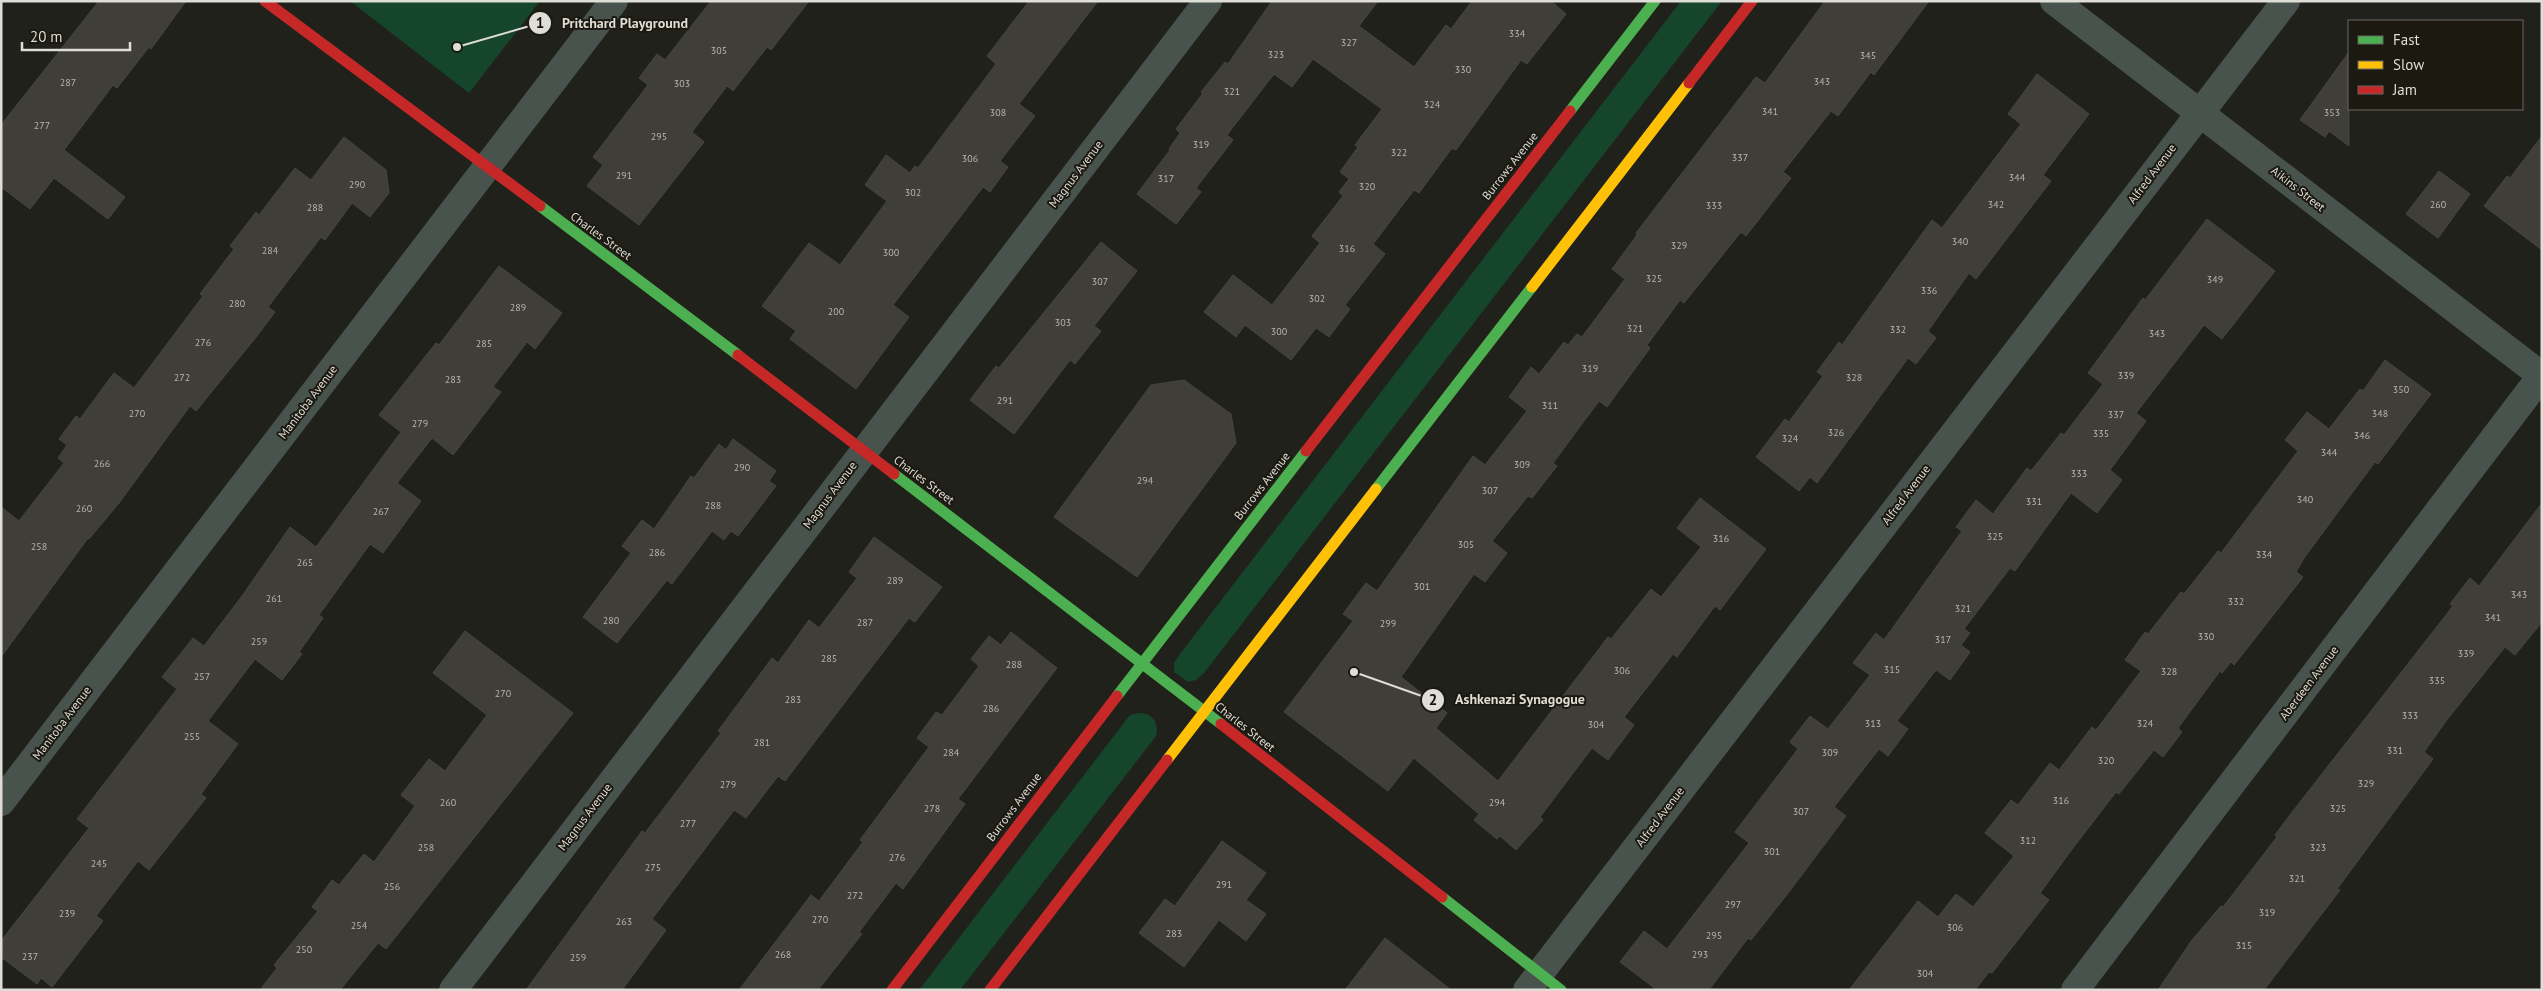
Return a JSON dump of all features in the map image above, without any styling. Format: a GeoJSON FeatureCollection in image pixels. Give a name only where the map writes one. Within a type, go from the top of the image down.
{"type":"FeatureCollection","features":[{"type":"Feature","properties":{"kind":"street","name":"Charles Street"},"geometry":{"type":"LineString","coordinates":[[265,1],[486,169],[680,311],[1142,663],[1542,984]]}},
{"type":"Feature","properties":{"kind":"street","name":"Manitoba Avenue"},"geometry":{"type":"LineString","coordinates":[[1,802],[614,1]]}},
{"type":"Feature","properties":{"kind":"street","name":"Magnus Avenue"},"geometry":{"type":"LineString","coordinates":[[453,990],[1208,1]]}},
{"type":"Feature","properties":{"kind":"street","name":"Burrows Avenue"},"geometry":{"type":"LineString","coordinates":[[892,990],[1142,663],[1655,1]]}},
{"type":"Feature","properties":{"kind":"street"},"geometry":{"type":"LineString","coordinates":[[990,990],[1752,1]]}},
{"type":"Feature","properties":{"kind":"street","name":"Aikins Street"},"geometry":{"type":"LineString","coordinates":[[2054,1],[2542,376]]}},
{"type":"Feature","properties":{"kind":"street","name":"Alfred Avenue"},"geometry":{"type":"LineString","coordinates":[[1542,984],[2199,113],[2286,1]]}},
{"type":"Feature","properties":{"kind":"street","name":"Aberdeen Avenue"},"geometry":{"type":"LineString","coordinates":[[2075,990],[2542,376]]}},
{"type":"Feature","properties":{"kind":"green space"},"geometry":{"type":"Polygon","coordinates":[[[350,1],[540,1],[469,93],[350,1]]]}},
{"type":"Feature","properties":{"kind":"green space"},"geometry":{"type":"Polygon","coordinates":[[[1681,1],[1722,1],[1204,673],[1196,680],[1188,682],[1174,672],[1174,663],[1180,654],[1681,1]]]}},
{"type":"Feature","properties":{"kind":"green space"},"geometry":{"type":"Polygon","coordinates":[[[1144,713],[1154,719],[1157,726],[1156,736],[960,990],[919,990],[1130,715],[1144,713]]]}},
{"type":"Feature","properties":{"kind":"building"},"geometry":{"type":"Polygon","coordinates":[[[99,1],[186,1],[151,49],[149,47],[117,88],[113,85],[64,150],[125,197],[108,219],[54,178],[30,209],[1,187],[1,125],[99,1]]]}},
{"type":"Feature","properties":{"kind":"building"},"geometry":{"type":"Polygon","coordinates":[[[711,1],[809,1],[771,50],[767,47],[733,91],[727,86],[692,132],[704,142],[639,225],[587,186],[603,165],[593,157],[648,85],[639,78],[657,54],[665,60],[711,1]]]}},
{"type":"Feature","properties":{"kind":"building"},"geometry":{"type":"Polygon","coordinates":[[[1029,1],[1098,1],[1019,104],[1035,116],[1000,161],[1008,167],[990,192],[983,187],[893,305],[909,317],[856,389],[790,339],[796,331],[762,306],[809,243],[840,265],[887,201],[865,185],[886,155],[910,173],[915,166],[918,168],[996,64],[987,56],[1029,1]]]}},
{"type":"Feature","properties":{"kind":"building"},"geometry":{"type":"Polygon","coordinates":[[[1272,1],[1378,1],[1359,26],[1414,67],[1446,25],[1451,29],[1472,1],[1551,1],[1566,14],[1527,64],[1521,60],[1456,150],[1452,148],[1419,193],[1414,190],[1373,244],[1385,254],[1345,305],[1350,309],[1329,337],[1316,328],[1291,360],[1245,325],[1236,337],[1204,312],[1233,275],[1272,305],[1320,243],[1312,236],[1343,196],[1339,192],[1349,179],[1340,172],[1358,147],[1355,145],[1382,109],[1313,59],[1292,87],[1274,74],[1227,135],[1233,140],[1196,188],[1201,192],[1176,224],[1137,194],[1170,150],[1180,133],[1176,129],[1203,93],[1201,92],[1225,62],[1228,64],[1272,1]]]}},
{"type":"Feature","properties":{"kind":"building"},"geometry":{"type":"Polygon","coordinates":[[[1825,1],[1929,1],[1874,75],[1871,72],[1838,116],[1831,111],[1783,172],[1791,178],[1746,236],[1741,232],[1684,303],[1680,300],[1647,345],[1650,348],[1607,407],[1599,401],[1553,463],[1557,466],[1532,498],[1528,496],[1492,541],[1507,553],[1485,582],[1474,574],[1401,677],[1447,713],[1436,728],[1498,781],[1608,637],[1611,639],[1651,589],[1661,597],[1701,547],[1677,528],[1700,498],[1766,549],[1720,610],[1715,606],[1677,657],[1673,654],[1624,717],[1634,725],[1608,760],[1592,748],[1540,817],[1543,820],[1516,850],[1500,836],[1497,839],[1474,820],[1479,814],[1414,758],[1388,791],[1284,712],[1353,621],[1343,614],[1366,583],[1377,591],[1473,456],[1485,465],[1527,411],[1509,397],[1531,367],[1539,374],[1564,342],[1568,345],[1577,334],[1582,337],[1625,279],[1612,269],[1637,235],[1636,233],[1756,77],[1765,83],[1825,1]]]}},
{"type":"Feature","properties":{"kind":"building"},"geometry":{"type":"Polygon","coordinates":[[[2348,53],[2349,146],[2329,131],[2325,137],[2300,120],[2348,53]]]}},
{"type":"Feature","properties":{"kind":"building"},"geometry":{"type":"Polygon","coordinates":[[[2037,74],[2089,114],[2043,175],[2051,181],[1976,279],[1969,273],[1928,331],[1936,338],[1916,364],[1908,358],[1817,483],[1810,477],[1799,491],[1756,457],[1785,419],[1789,422],[1823,376],[1817,372],[1839,342],[1842,345],[1932,220],[1942,228],[2021,124],[2008,114],[2037,74]]]}},
{"type":"Feature","properties":{"kind":"building"},"geometry":{"type":"Polygon","coordinates":[[[2542,136],[2542,250],[2484,206],[2507,176],[2510,178],[2542,136]]]}},
{"type":"Feature","properties":{"kind":"building"},"geometry":{"type":"Polygon","coordinates":[[[344,137],[386,170],[389,193],[370,217],[352,203],[325,240],[321,237],[268,307],[275,312],[257,336],[196,411],[190,406],[119,503],[88,538],[1,657],[1,507],[19,521],[64,463],[58,458],[67,445],[59,439],[76,416],[80,419],[114,373],[134,388],[203,296],[200,294],[234,249],[230,246],[256,212],[259,215],[295,168],[311,180],[344,137]]]}},
{"type":"Feature","properties":{"kind":"building"},"geometry":{"type":"Polygon","coordinates":[[[2439,171],[2470,194],[2438,238],[2406,214],[2439,171]]]}},
{"type":"Feature","properties":{"kind":"building"},"geometry":{"type":"Polygon","coordinates":[[[2207,219],[2275,271],[2222,339],[2204,325],[2136,413],[2146,421],[2110,470],[2122,480],[2097,513],[2071,493],[2015,571],[2010,568],[1964,629],[1970,633],[1961,645],[1970,652],[1950,680],[1936,670],[1897,721],[1908,729],[1888,756],[1879,749],[1834,807],[1846,816],[1789,892],[1751,940],[1748,938],[1709,990],[1657,990],[1620,962],[1644,931],[1667,949],[1749,843],[1735,832],[1798,749],[1790,742],[1810,716],[1828,729],[1870,675],[1853,663],[1876,633],[1884,640],[1962,531],[1956,527],[1976,500],[1993,514],[2027,468],[2031,471],[2061,433],[2064,435],[2103,384],[2088,373],[2143,298],[2145,300],[2207,219]]]}},
{"type":"Feature","properties":{"kind":"building"},"geometry":{"type":"Polygon","coordinates":[[[1101,242],[1137,271],[1094,326],[1101,331],[1075,364],[1070,360],[1014,434],[970,400],[996,366],[999,368],[1101,242]]]}},
{"type":"Feature","properties":{"kind":"building"},"geometry":{"type":"Polygon","coordinates":[[[499,266],[562,313],[535,349],[527,342],[493,387],[501,392],[453,455],[432,438],[397,483],[421,501],[383,553],[370,544],[319,615],[323,618],[299,652],[302,654],[282,680],[255,659],[208,721],[238,744],[201,794],[206,798],[149,870],[138,861],[96,916],[103,921],[52,987],[41,978],[37,984],[1,957],[1,941],[89,828],[77,819],[177,689],[162,677],[193,638],[204,646],[242,596],[290,527],[316,547],[401,432],[379,415],[436,343],[439,345],[499,266]]]}},
{"type":"Feature","properties":{"kind":"building"},"geometry":{"type":"Polygon","coordinates":[[[2385,360],[2431,394],[2378,464],[2375,462],[2304,558],[2296,572],[2303,577],[2234,665],[2231,662],[2222,673],[2220,671],[2178,728],[2182,732],[2163,757],[2154,750],[2119,794],[2116,792],[2073,848],[2040,893],[2049,900],[1992,973],[1989,972],[1975,990],[1849,990],[1918,901],[1938,917],[1956,894],[1973,907],[2014,856],[1985,833],[2011,800],[2018,805],[2050,763],[2059,770],[2092,727],[2096,730],[2141,671],[2125,660],[2145,632],[2148,634],[2181,592],[2184,594],[2218,551],[2221,553],[2298,451],[2285,440],[2307,412],[2329,429],[2360,389],[2363,391],[2385,360]]]}},
{"type":"Feature","properties":{"kind":"building"},"geometry":{"type":"Polygon","coordinates":[[[1184,380],[1231,414],[1236,443],[1137,577],[1054,517],[1151,385],[1184,380]]]}},
{"type":"Feature","properties":{"kind":"building"},"geometry":{"type":"Polygon","coordinates":[[[733,439],[776,471],[769,481],[776,486],[738,536],[731,531],[724,540],[712,531],[672,584],[667,580],[617,643],[583,617],[631,553],[622,546],[642,520],[654,529],[691,476],[694,478],[719,444],[726,450],[733,439]]]}},
{"type":"Feature","properties":{"kind":"building"},"geometry":{"type":"Polygon","coordinates":[[[2542,503],[2542,622],[2515,655],[2505,647],[2446,721],[2424,752],[2433,759],[2337,889],[2340,890],[2264,990],[2158,990],[2192,940],[2221,906],[2223,907],[2277,837],[2275,835],[2293,811],[2453,606],[2450,604],[2470,578],[2479,586],[2542,503]]]}},
{"type":"Feature","properties":{"kind":"building"},"geometry":{"type":"Polygon","coordinates":[[[874,537],[942,587],[915,622],[909,618],[785,781],[778,776],[746,818],[734,810],[652,919],[666,930],[622,990],[526,990],[642,831],[645,833],[721,733],[718,731],[772,658],[778,663],[809,620],[819,628],[857,578],[849,572],[874,537]]]}},
{"type":"Feature","properties":{"kind":"building"},"geometry":{"type":"Polygon","coordinates":[[[465,631],[573,713],[386,949],[378,943],[340,990],[260,990],[277,968],[274,965],[318,911],[312,907],[332,880],[339,885],[364,854],[374,862],[415,806],[401,795],[429,759],[445,771],[487,715],[433,673],[465,631]]]}},
{"type":"Feature","properties":{"kind":"building"},"geometry":{"type":"Polygon","coordinates":[[[1011,632],[1057,668],[958,799],[965,804],[903,889],[896,883],[859,932],[862,934],[818,990],[739,990],[811,895],[819,901],[863,842],[860,840],[929,747],[917,738],[936,712],[942,715],[979,666],[971,659],[989,636],[1001,645],[1011,632]]]}},
{"type":"Feature","properties":{"kind":"building"},"geometry":{"type":"Polygon","coordinates":[[[1222,841],[1266,873],[1246,900],[1266,914],[1246,941],[1219,920],[1184,967],[1139,933],[1165,899],[1175,906],[1222,841]]]}},
{"type":"Feature","properties":{"kind":"building"},"geometry":{"type":"Polygon","coordinates":[[[1385,938],[1451,990],[1345,990],[1385,938]]]}},
{"type":"Feature","properties":{"kind":"traffic: fast"},"geometry":{"type":"LineString","coordinates":[[1570,111],[1655,1]]}},
{"type":"Feature","properties":{"kind":"traffic: fast"},"geometry":{"type":"LineString","coordinates":[[540,206],[738,355]]}},
{"type":"Feature","properties":{"kind":"traffic: fast"},"geometry":{"type":"LineString","coordinates":[[1376,489],[1532,287]]}},
{"type":"Feature","properties":{"kind":"traffic: fast"},"geometry":{"type":"LineString","coordinates":[[1117,696],[1306,451]]}},
{"type":"Feature","properties":{"kind":"traffic: fast"},"geometry":{"type":"LineString","coordinates":[[894,474],[1221,724]]}},
{"type":"Feature","properties":{"kind":"traffic: fast"},"geometry":{"type":"LineString","coordinates":[[1442,897],[1561,990]]}},
{"type":"Feature","properties":{"kind":"traffic: slow"},"geometry":{"type":"LineString","coordinates":[[1532,287],[1689,83]]}},
{"type":"Feature","properties":{"kind":"traffic: slow"},"geometry":{"type":"LineString","coordinates":[[1167,760],[1376,489]]}},
{"type":"Feature","properties":{"kind":"traffic: jam"},"geometry":{"type":"LineString","coordinates":[[265,1],[540,206]]}},
{"type":"Feature","properties":{"kind":"traffic: jam"},"geometry":{"type":"LineString","coordinates":[[1689,83],[1752,1]]}},
{"type":"Feature","properties":{"kind":"traffic: jam"},"geometry":{"type":"LineString","coordinates":[[1306,451],[1570,111]]}},
{"type":"Feature","properties":{"kind":"traffic: jam"},"geometry":{"type":"LineString","coordinates":[[738,355],[894,474]]}},
{"type":"Feature","properties":{"kind":"traffic: jam"},"geometry":{"type":"LineString","coordinates":[[892,990],[1117,696]]}},
{"type":"Feature","properties":{"kind":"traffic: jam"},"geometry":{"type":"LineString","coordinates":[[1221,724],[1442,897]]}},
{"type":"Feature","properties":{"kind":"traffic: jam"},"geometry":{"type":"LineString","coordinates":[[990,990],[1167,760]]}},
{"type":"Feature","properties":{"kind":"place","name":"Pritchard Playground"},"geometry":{"type":"Point","coordinates":[457,47]}},
{"type":"Feature","properties":{"kind":"place","name":"Ashkenazi Synagogue"},"geometry":{"type":"Point","coordinates":[1354,672]}}]}
